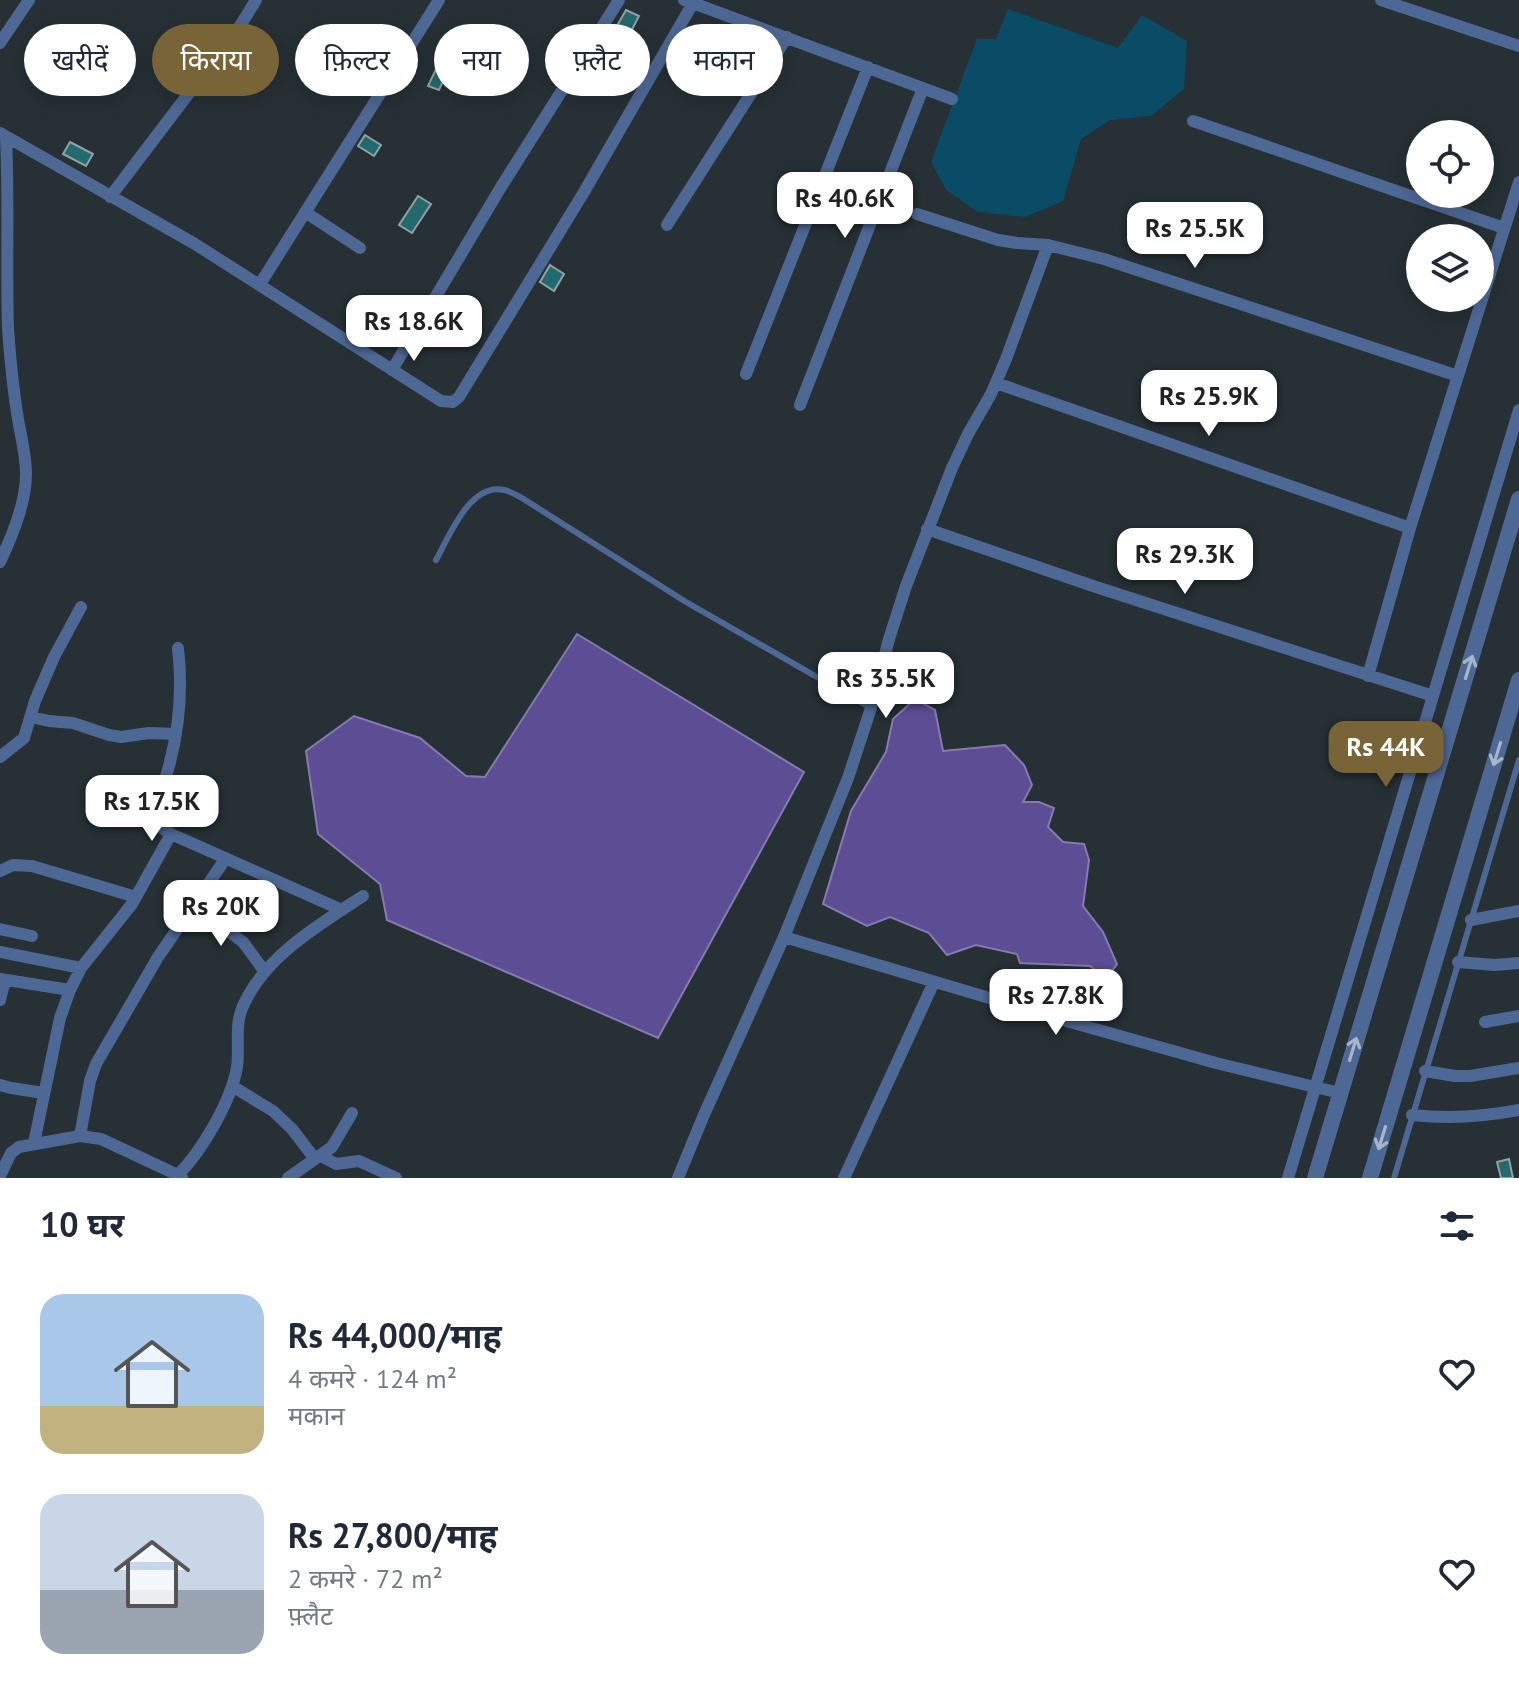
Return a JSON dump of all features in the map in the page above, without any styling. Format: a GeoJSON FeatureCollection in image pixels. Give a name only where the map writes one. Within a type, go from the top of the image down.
{"type":"FeatureCollection","features":[{"type":"Feature","properties":{"kind":"street"},"geometry":{"type":"LineString","coordinates":[[0,43],[29,0]]}},
{"type":"Feature","properties":{"kind":"street"},"geometry":{"type":"LineString","coordinates":[[110,197],[240,26],[256,0]]}},
{"type":"Feature","properties":{"kind":"street"},"geometry":{"type":"LineString","coordinates":[[260,284],[439,0]]}},
{"type":"Feature","properties":{"kind":"street"},"geometry":{"type":"LineString","coordinates":[[392,370],[501,187],[619,0]]}},
{"type":"Feature","properties":{"kind":"street"},"geometry":{"type":"LineString","coordinates":[[1384,0],[1519,46]]}},
{"type":"Feature","properties":{"kind":"street"},"geometry":{"type":"LineString","coordinates":[[3,135],[195,244],[441,401],[453,402],[459,397],[584,192],[689,2],[952,99]]}},
{"type":"Feature","properties":{"kind":"street"},"geometry":{"type":"LineString","coordinates":[[667,225],[787,37]]}},
{"type":"Feature","properties":{"kind":"street"},"geometry":{"type":"LineString","coordinates":[[746,374],[868,67]]}},
{"type":"Feature","properties":{"kind":"street"},"geometry":{"type":"LineString","coordinates":[[800,405],[923,88]]}},
{"type":"Feature","properties":{"kind":"street"},"geometry":{"type":"LineString","coordinates":[[1193,121],[1504,228]]}},
{"type":"Feature","properties":{"kind":"street"},"geometry":{"type":"LineString","coordinates":[[0,562],[15,523],[26,476],[9,334],[6,279],[9,194],[3,135]]}},
{"type":"Feature","properties":{"kind":"street"},"geometry":{"type":"LineString","coordinates":[[1368,676],[1410,528],[1519,182]]}},
{"type":"Feature","properties":{"kind":"street"},"geometry":{"type":"LineString","coordinates":[[305,212],[360,248]]}},
{"type":"Feature","properties":{"kind":"street"},"geometry":{"type":"LineString","coordinates":[[917,214],[998,240],[1048,245],[1104,259],[1458,376]]}},
{"type":"Feature","properties":{"kind":"street"},"geometry":{"type":"LineString","coordinates":[[678,1178],[784,937],[848,778],[889,639],[927,529],[952,468],[996,383],[1048,245]]}},
{"type":"Feature","properties":{"kind":"street"},"geometry":{"type":"LineString","coordinates":[[996,383],[1410,528]]}},
{"type":"Feature","properties":{"kind":"street"},"geometry":{"type":"LineString","coordinates":[[1288,1178],[1519,410]]}},
{"type":"Feature","properties":{"kind":"street"},"geometry":{"type":"LineString","coordinates":[[1315,1178],[1519,499]]}},
{"type":"Feature","properties":{"kind":"street"},"geometry":{"type":"LineString","coordinates":[[927,529],[1433,696]]}},
{"type":"Feature","properties":{"kind":"street"},"geometry":{"type":"LineString","coordinates":[[0,757],[6,744],[24,738],[35,701],[54,657],[81,607]]}},
{"type":"Feature","properties":{"kind":"street"},"geometry":{"type":"LineString","coordinates":[[178,648],[181,678],[176,734],[167,776],[154,813],[156,821],[171,834],[342,910]]}},
{"type":"Feature","properties":{"kind":"street"},"geometry":{"type":"LineString","coordinates":[[1370,1178],[1519,680]]}},
{"type":"Feature","properties":{"kind":"street"},"geometry":{"type":"LineString","coordinates":[[31,717],[73,723],[121,737],[156,732],[176,734]]}},
{"type":"Feature","properties":{"kind":"street"},"geometry":{"type":"LineString","coordinates":[[34,1143],[60,1018],[70,990],[81,968],[136,897],[171,834]]}},
{"type":"Feature","properties":{"kind":"street"},"geometry":{"type":"LineString","coordinates":[[80,1136],[96,1064],[158,957],[226,858]]}},
{"type":"Feature","properties":{"kind":"street"},"geometry":{"type":"LineString","coordinates":[[0,871],[13,865],[32,866],[136,897]]}},
{"type":"Feature","properties":{"kind":"street"},"geometry":{"type":"LineString","coordinates":[[0,1176],[11,1153],[19,1147],[80,1136],[101,1139],[180,1177],[222,1110],[232,1086],[237,1065],[239,1019],[250,993],[265,972],[293,945],[363,896]]}},
{"type":"Feature","properties":{"kind":"street"},"geometry":{"type":"LineString","coordinates":[[194,906],[243,942],[265,972]]}},
{"type":"Feature","properties":{"kind":"street"},"geometry":{"type":"LineString","coordinates":[[1471,920],[1519,911]]}},
{"type":"Feature","properties":{"kind":"street"},"geometry":{"type":"LineString","coordinates":[[0,929],[32,936]]}},
{"type":"Feature","properties":{"kind":"street"},"geometry":{"type":"LineString","coordinates":[[784,937],[1216,1063],[1340,1093]]}},
{"type":"Feature","properties":{"kind":"street"},"geometry":{"type":"LineString","coordinates":[[0,952],[81,968]]}},
{"type":"Feature","properties":{"kind":"street"},"geometry":{"type":"LineString","coordinates":[[1458,962],[1519,963]]}},
{"type":"Feature","properties":{"kind":"street"},"geometry":{"type":"LineString","coordinates":[[0,1000],[2,979],[70,990]]}},
{"type":"Feature","properties":{"kind":"street"},"geometry":{"type":"LineString","coordinates":[[844,1178],[934,982]]}},
{"type":"Feature","properties":{"kind":"street"},"geometry":{"type":"LineString","coordinates":[[1485,1022],[1519,1016]]}},
{"type":"Feature","properties":{"kind":"street"},"geometry":{"type":"LineString","coordinates":[[1425,1071],[1470,1076],[1519,1068]]}},
{"type":"Feature","properties":{"kind":"street"},"geometry":{"type":"LineString","coordinates":[[0,1085],[44,1093]]}},
{"type":"Feature","properties":{"kind":"street"},"geometry":{"type":"LineString","coordinates":[[232,1086],[273,1111],[318,1158],[336,1164],[359,1161],[396,1178]]}},
{"type":"Feature","properties":{"kind":"street"},"geometry":{"type":"LineString","coordinates":[[1412,1115],[1450,1119],[1519,1110]]}},
{"type":"Feature","properties":{"kind":"street"},"geometry":{"type":"LineString","coordinates":[[288,1178],[332,1147],[352,1113]]}},
{"type":"Feature","properties":{"kind":"lane"},"geometry":{"type":"LineString","coordinates":[[436,560],[468,504],[484,491],[502,489],[522,498],[674,595],[871,708]]}},
{"type":"Feature","properties":{"kind":"lane"},"geometry":{"type":"LineString","coordinates":[[1394,1178],[1519,760]]}},
{"type":"Feature","properties":{"kind":"shaded area"},"geometry":{"type":"Polygon","coordinates":[[[1008,9],[1118,48],[1142,15],[1187,41],[1184,89],[1151,116],[1110,120],[1081,139],[1063,201],[1025,217],[978,212],[946,190],[931,162],[977,39],[996,39],[1008,9]]]}},
{"type":"Feature","properties":{"kind":"shaded area"},"geometry":{"type":"Polygon","coordinates":[[[577,634],[804,772],[658,1038],[387,920],[380,884],[318,834],[306,751],[354,716],[420,738],[466,776],[485,777],[577,634]]]}},
{"type":"Feature","properties":{"kind":"shaded area"},"geometry":{"type":"Polygon","coordinates":[[[915,699],[935,710],[943,751],[1005,745],[1024,765],[1032,785],[1023,802],[1039,802],[1054,808],[1048,827],[1063,842],[1084,844],[1089,860],[1083,906],[1103,932],[1117,964],[1106,979],[1090,966],[1020,963],[1017,954],[976,945],[947,955],[929,933],[890,917],[867,926],[823,904],[851,811],[886,752],[893,719],[915,699]]]}},
{"type":"Feature","properties":{"kind":"building"},"geometry":{"type":"Polygon","coordinates":[[[626,10],[639,16],[635,24],[618,24],[626,10]]]}},
{"type":"Feature","properties":{"kind":"building"},"geometry":{"type":"Polygon","coordinates":[[[434,73],[434,88],[428,86],[434,73]]]}},
{"type":"Feature","properties":{"kind":"building"},"geometry":{"type":"Polygon","coordinates":[[[365,135],[381,145],[374,156],[358,146],[365,135]]]}},
{"type":"Feature","properties":{"kind":"building"},"geometry":{"type":"Polygon","coordinates":[[[70,142],[93,154],[86,166],[63,154],[70,142]]]}},
{"type":"Feature","properties":{"kind":"building"},"geometry":{"type":"Polygon","coordinates":[[[418,196],[431,204],[412,233],[399,225],[418,196]]]}},
{"type":"Feature","properties":{"kind":"building"},"geometry":{"type":"Polygon","coordinates":[[[550,265],[564,274],[554,291],[540,282],[550,265]]]}},
{"type":"Feature","properties":{"kind":"building"},"geometry":{"type":"Polygon","coordinates":[[[1509,1159],[1513,1178],[1501,1178],[1497,1162],[1509,1159]]]}}]}
